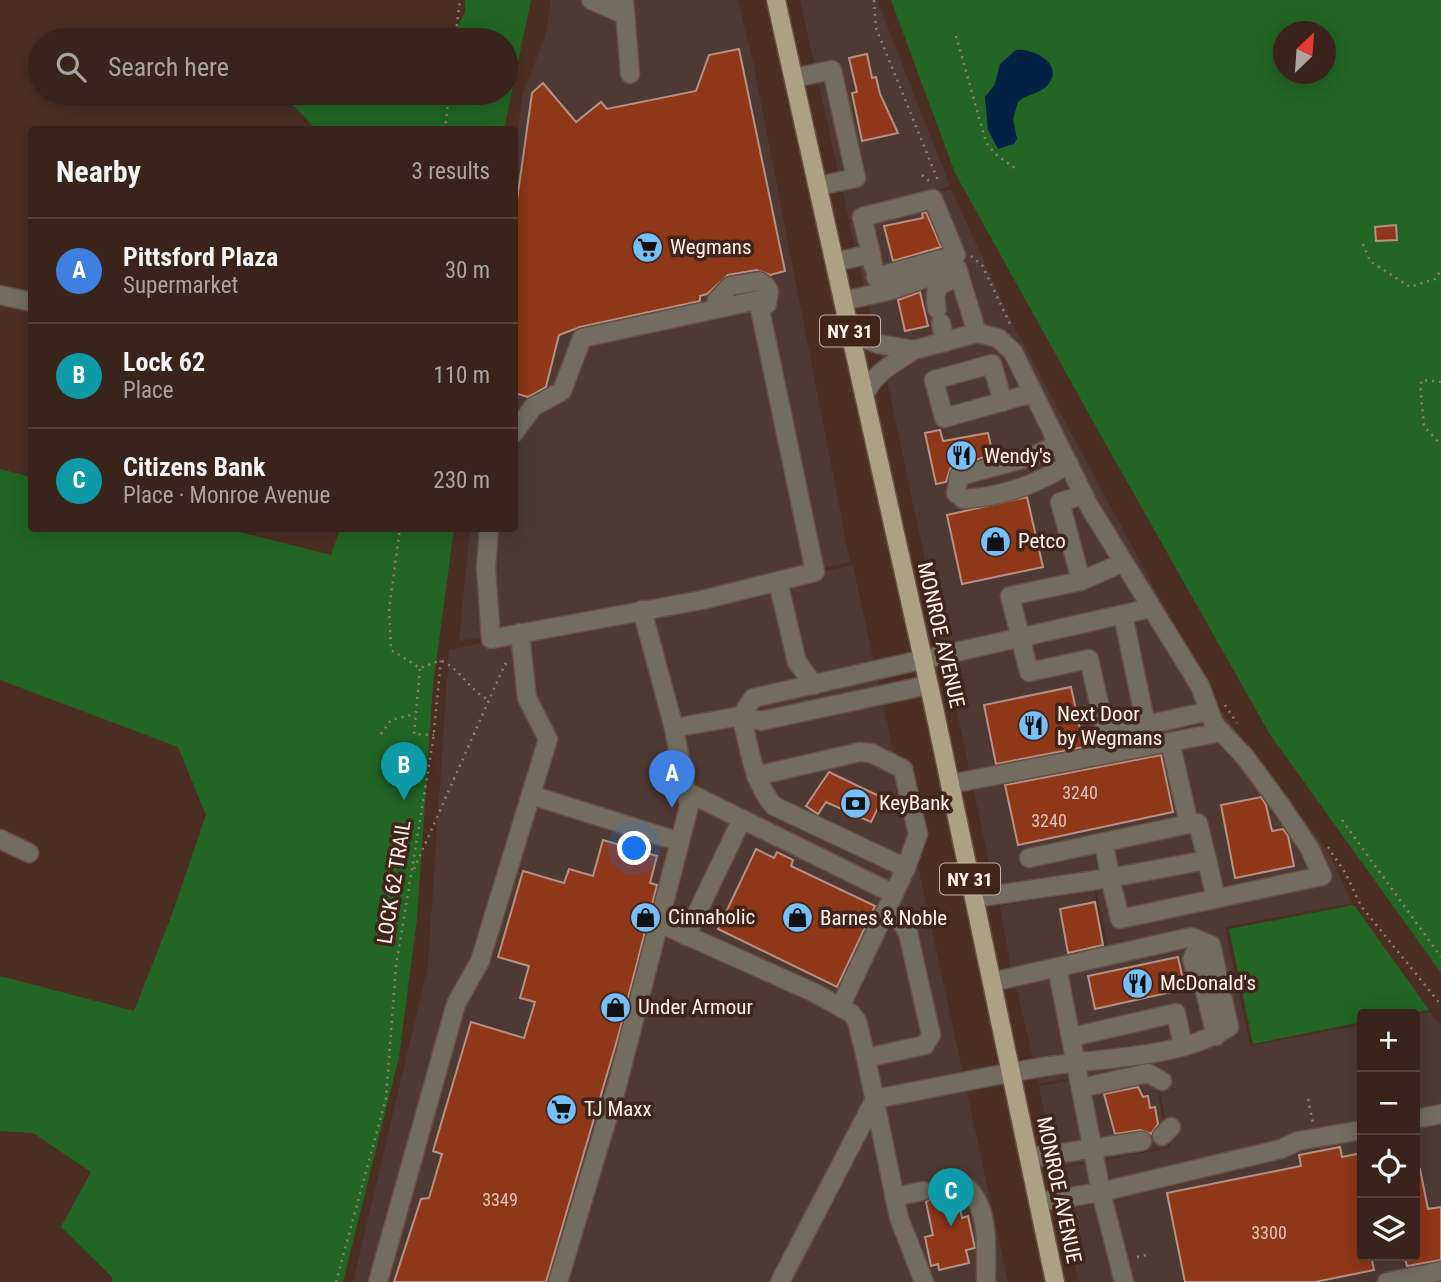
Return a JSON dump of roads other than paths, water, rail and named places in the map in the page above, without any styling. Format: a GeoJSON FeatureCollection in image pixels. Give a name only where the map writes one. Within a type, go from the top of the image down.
{"type":"FeatureCollection","features":[{"type":"Feature","properties":{"kind":"main road","name":"MONROE AVENUE"},"geometry":{"type":"LineString","coordinates":[[776,0],[950,784],[1055,1282]]}},
{"type":"Feature","properties":{"kind":"street"},"geometry":{"type":"LineString","coordinates":[[591,0],[624,7],[630,74]]}},
{"type":"Feature","properties":{"kind":"street"},"geometry":{"type":"LineString","coordinates":[[794,78],[832,70],[856,178],[818,186]]}},
{"type":"Feature","properties":{"kind":"street"},"geometry":{"type":"LineString","coordinates":[[843,301],[956,255],[933,200],[862,217],[877,285]]}},
{"type":"Feature","properties":{"kind":"street"},"geometry":{"type":"LineString","coordinates":[[835,262],[871,254]]}},
{"type":"Feature","properties":{"kind":"street"},"geometry":{"type":"LineString","coordinates":[[877,285],[958,273]]}},
{"type":"Feature","properties":{"kind":"street"},"geometry":{"type":"LineString","coordinates":[[945,342],[934,296],[942,282],[958,273]]}},
{"type":"Feature","properties":{"kind":"street"},"geometry":{"type":"LineString","coordinates":[[958,273],[977,332]]}},
{"type":"Feature","properties":{"kind":"street"},"geometry":{"type":"LineString","coordinates":[[0,295],[28,301]]}},
{"type":"Feature","properties":{"kind":"street"},"geometry":{"type":"LineString","coordinates":[[489,532],[486,568],[491,639],[778,582],[815,572],[758,300],[582,338],[562,391],[533,407],[518,428]]}},
{"type":"Feature","properties":{"kind":"street"},"geometry":{"type":"LineString","coordinates":[[864,395],[871,379],[883,368],[914,351],[977,332],[998,338],[1013,352],[1084,495],[1122,563],[1200,686],[1216,705],[1214,724],[1282,807],[1310,849],[1322,876],[1120,919],[1104,842]]}},
{"type":"Feature","properties":{"kind":"street"},"geometry":{"type":"LineString","coordinates":[[850,334],[878,344],[914,351]]}},
{"type":"Feature","properties":{"kind":"street"},"geometry":{"type":"LineString","coordinates":[[1003,402],[1033,393]]}},
{"type":"Feature","properties":{"kind":"street"},"geometry":{"type":"LineString","coordinates":[[1058,444],[1021,460],[959,476],[956,493],[963,499],[1021,489],[1040,482],[1069,464]]}},
{"type":"Feature","properties":{"kind":"street"},"geometry":{"type":"LineString","coordinates":[[1081,581],[1060,502],[1084,495]]}},
{"type":"Feature","properties":{"kind":"street"},"geometry":{"type":"LineString","coordinates":[[1122,563],[1081,581],[1010,596],[1029,672],[1089,659],[1106,734],[1216,705]]}},
{"type":"Feature","properties":{"kind":"street"},"geometry":{"type":"LineString","coordinates":[[778,582],[797,662],[814,685]]}},
{"type":"Feature","properties":{"kind":"street"},"geometry":{"type":"LineString","coordinates":[[906,868],[774,806],[762,792],[756,776],[741,716],[753,698],[1151,608]]}},
{"type":"Feature","properties":{"kind":"street"},"geometry":{"type":"LineString","coordinates":[[558,1282],[617,1086],[689,806],[674,728],[642,610]]}},
{"type":"Feature","properties":{"kind":"street"},"geometry":{"type":"LineString","coordinates":[[1122,615],[1146,725]]}},
{"type":"Feature","properties":{"kind":"street"},"geometry":{"type":"LineString","coordinates":[[377,1282],[456,1004],[480,961],[548,740],[527,698],[520,633]]}},
{"type":"Feature","properties":{"kind":"street"},"geometry":{"type":"LineString","coordinates":[[674,728],[741,716],[761,720],[928,685]]}},
{"type":"Feature","properties":{"kind":"street"},"geometry":{"type":"LineString","coordinates":[[950,784],[1222,732]]}},
{"type":"Feature","properties":{"kind":"street"},"geometry":{"type":"LineString","coordinates":[[1170,742],[1189,824]]}},
{"type":"Feature","properties":{"kind":"street"},"geometry":{"type":"LineString","coordinates":[[756,776],[860,752],[871,753],[903,769],[918,834],[906,868],[841,1005]]}},
{"type":"Feature","properties":{"kind":"street"},"geometry":{"type":"LineString","coordinates":[[687,792],[742,819],[890,902],[908,933],[931,1035],[930,1042],[866,1058]]}},
{"type":"Feature","properties":{"kind":"street"},"geometry":{"type":"LineString","coordinates":[[531,795],[680,842]]}},
{"type":"Feature","properties":{"kind":"street"},"geometry":{"type":"LineString","coordinates":[[685,936],[742,819]]}},
{"type":"Feature","properties":{"kind":"street"},"geometry":{"type":"LineString","coordinates":[[1029,858],[1198,823],[1216,899]]}},
{"type":"Feature","properties":{"kind":"street"},"geometry":{"type":"LineString","coordinates":[[0,838],[29,853]]}},
{"type":"Feature","properties":{"kind":"street"},"geometry":{"type":"LineString","coordinates":[[974,898],[1110,878],[1207,859]]}},
{"type":"Feature","properties":{"kind":"street"},"geometry":{"type":"LineString","coordinates":[[659,923],[841,1005],[857,1021],[894,1198],[924,1282]]}},
{"type":"Feature","properties":{"kind":"street"},"geometry":{"type":"LineString","coordinates":[[875,1099],[1011,1073],[1183,1046],[1216,1036],[1229,1027],[1211,945],[1191,937],[992,982]]}},
{"type":"Feature","properties":{"kind":"street"},"geometry":{"type":"LineString","coordinates":[[1060,967],[1074,970],[1186,947],[1196,951],[1203,955],[1209,980],[1204,987],[1216,1036]]}},
{"type":"Feature","properties":{"kind":"street"},"geometry":{"type":"LineString","coordinates":[[1060,967],[1075,1062],[1101,1192],[1124,1282]]}},
{"type":"Feature","properties":{"kind":"street"},"geometry":{"type":"LineString","coordinates":[[1072,1037],[1176,1013],[1183,1046]]}},
{"type":"Feature","properties":{"kind":"street"},"geometry":{"type":"LineString","coordinates":[[1081,1088],[1149,1073],[1162,1080]]}},
{"type":"Feature","properties":{"kind":"street"},"geometry":{"type":"LineString","coordinates":[[780,1282],[875,1099]]}},
{"type":"Feature","properties":{"kind":"street"},"geometry":{"type":"LineString","coordinates":[[1420,1118],[1441,1114]]}},
{"type":"Feature","properties":{"kind":"street"},"geometry":{"type":"LineString","coordinates":[[1038,1202],[1101,1192],[1281,1149],[1298,1141],[1357,1131]]}},
{"type":"Feature","properties":{"kind":"street"},"geometry":{"type":"LineString","coordinates":[[1029,1158],[1142,1141]]}},
{"type":"Feature","properties":{"kind":"street"},"geometry":{"type":"LineString","coordinates":[[944,1186],[961,1183],[972,1189],[984,1225],[986,1282]]}},
{"type":"Feature","properties":{"kind":"street"},"geometry":{"type":"LineString","coordinates":[[894,1198],[923,1191]]}},
{"type":"Feature","properties":{"kind":"street"},"geometry":{"type":"LineString","coordinates":[[1387,1282],[1441,1271]]}},
{"type":"Feature","properties":{"kind":"water"},"geometry":{"type":"Polygon","coordinates":[[[1016,50],[1031,52],[1045,59],[1053,71],[1052,78],[1044,89],[1018,102],[1013,119],[1017,139],[1014,144],[998,149],[988,130],[985,97],[995,84],[1000,64],[1016,50]]]}},
{"type":"Feature","properties":{"kind":"place","name":"Wegmans"},"geometry":{"type":"Point","coordinates":[647,247]}},
{"type":"Feature","properties":{"kind":"place","name":"Wendy's"},"geometry":{"type":"Point","coordinates":[961,456]}},
{"type":"Feature","properties":{"kind":"place","name":"Petco"},"geometry":{"type":"Point","coordinates":[995,541]}},
{"type":"Feature","properties":{"kind":"place","name":"Next Door by Wegmans"},"geometry":{"type":"Point","coordinates":[1034,726]}},
{"type":"Feature","properties":{"kind":"place","name":"Lock 62"},"geometry":{"type":"Point","coordinates":[404,800]}},
{"type":"Feature","properties":{"kind":"place","name":"KeyBank"},"geometry":{"type":"Point","coordinates":[856,803]}},
{"type":"Feature","properties":{"kind":"place","name":"Pittsford Plaza"},"geometry":{"type":"Point","coordinates":[672,808]}},
{"type":"Feature","properties":{"kind":"place","name":"Cinnaholic"},"geometry":{"type":"Point","coordinates":[645,917]}},
{"type":"Feature","properties":{"kind":"place","name":"Barnes & Noble"},"geometry":{"type":"Point","coordinates":[797,918]}},
{"type":"Feature","properties":{"kind":"place","name":"McDonald's"},"geometry":{"type":"Point","coordinates":[1137,983]}},
{"type":"Feature","properties":{"kind":"place","name":"Under Armour"},"geometry":{"type":"Point","coordinates":[615,1007]}},
{"type":"Feature","properties":{"kind":"place","name":"TJ Maxx"},"geometry":{"type":"Point","coordinates":[561,1109]}},
{"type":"Feature","properties":{"kind":"place","name":"Citizens Bank"},"geometry":{"type":"Point","coordinates":[951,1226]}}]}
